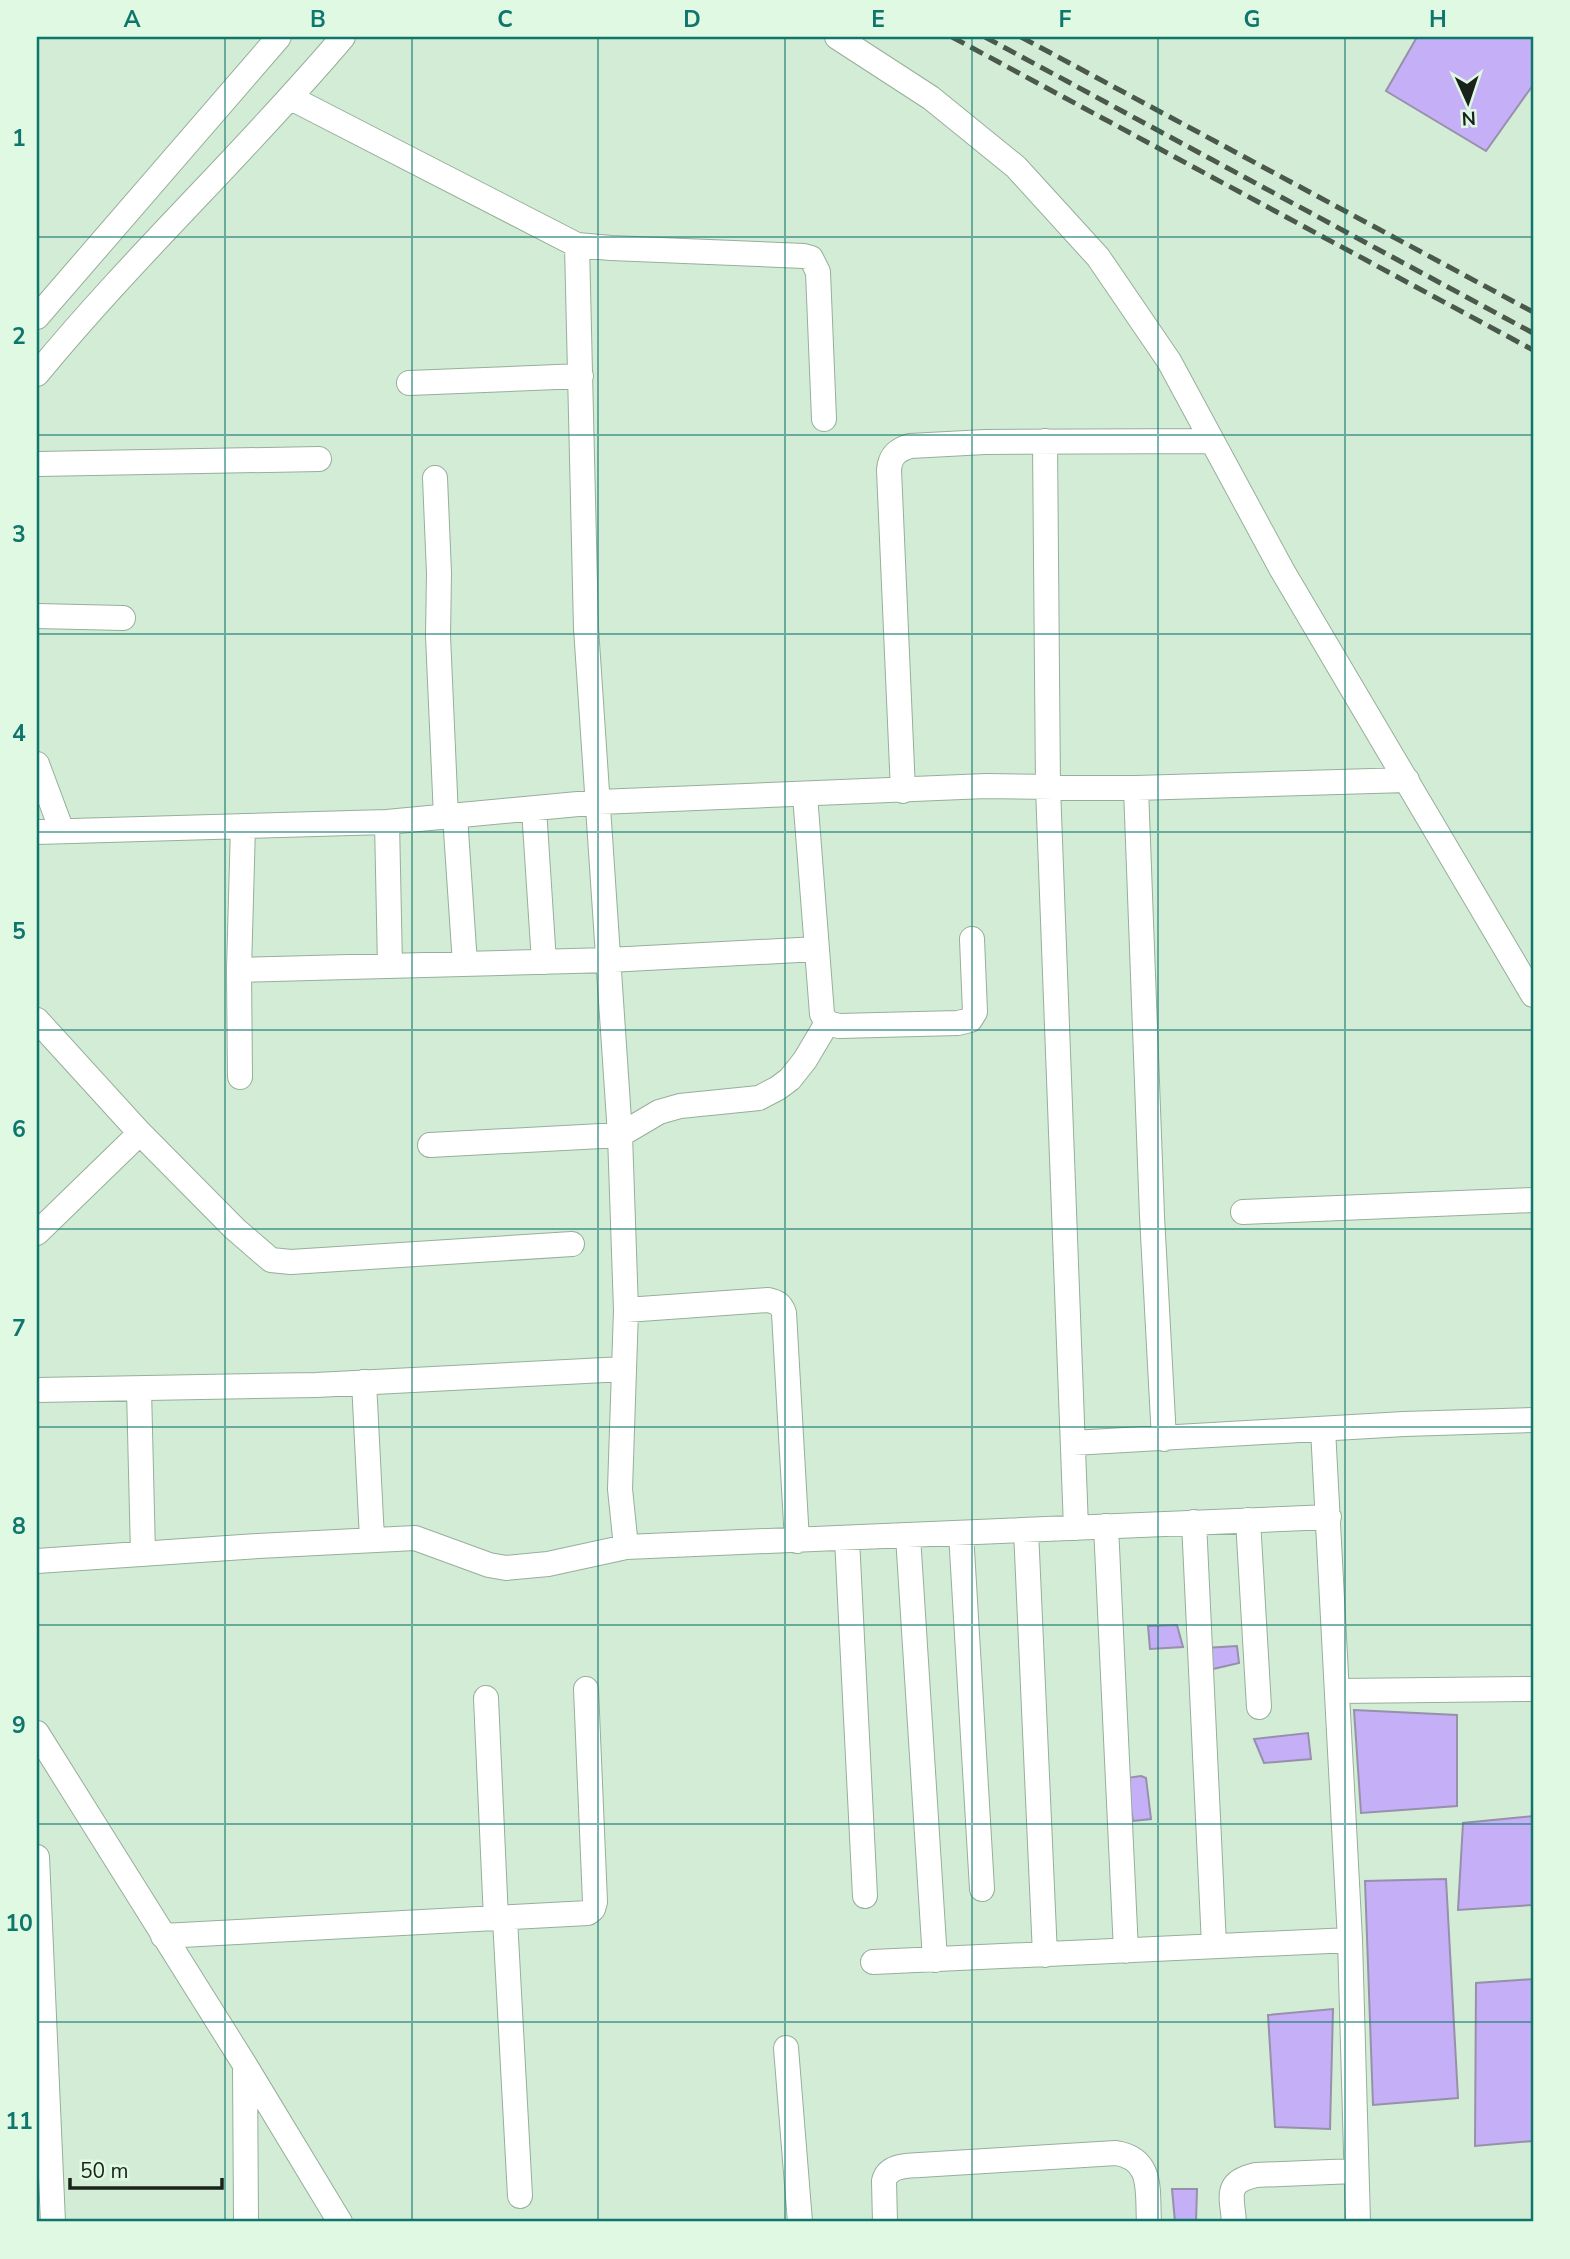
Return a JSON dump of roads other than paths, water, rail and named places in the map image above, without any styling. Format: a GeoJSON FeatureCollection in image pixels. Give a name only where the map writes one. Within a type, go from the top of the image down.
{"type":"FeatureCollection","features":[{"type":"Feature","properties":{"kind":"street"},"geometry":{"type":"LineString","coordinates":[[37,317],[279,37]]}},
{"type":"Feature","properties":{"kind":"street"},"geometry":{"type":"LineString","coordinates":[[37,374],[75,327],[291,98],[343,37]]}},
{"type":"Feature","properties":{"kind":"street"},"geometry":{"type":"LineString","coordinates":[[838,37],[931,98],[1016,167],[1098,257],[1169,361],[1282,570],[1533,995]]}},
{"type":"Feature","properties":{"kind":"street"},"geometry":{"type":"LineString","coordinates":[[291,98],[577,245],[811,258],[818,272],[824,419]]}},
{"type":"Feature","properties":{"kind":"street"},"geometry":{"type":"LineString","coordinates":[[577,245],[586,628],[620,1135],[626,1310],[620,1479],[626,1547]]}},
{"type":"Feature","properties":{"kind":"street"},"geometry":{"type":"LineString","coordinates":[[409,383],[580,376]]}},
{"type":"Feature","properties":{"kind":"street"},"geometry":{"type":"LineString","coordinates":[[903,791],[890,462],[901,449],[910,446],[1045,442],[1212,441]]}},
{"type":"Feature","properties":{"kind":"street"},"geometry":{"type":"LineString","coordinates":[[1045,442],[1048,788],[1076,1528]]}},
{"type":"Feature","properties":{"kind":"street"},"geometry":{"type":"LineString","coordinates":[[37,464],[319,459]]}},
{"type":"Feature","properties":{"kind":"street"},"geometry":{"type":"LineString","coordinates":[[435,478],[439,573],[438,636],[465,964]]}},
{"type":"Feature","properties":{"kind":"street"},"geometry":{"type":"LineString","coordinates":[[37,615],[123,618]]}},
{"type":"Feature","properties":{"kind":"street"},"geometry":{"type":"LineString","coordinates":[[37,764],[62,831]]}},
{"type":"Feature","properties":{"kind":"street"},"geometry":{"type":"LineString","coordinates":[[37,832],[387,822],[599,802],[986,786],[1136,788],[1407,780]]}},
{"type":"Feature","properties":{"kind":"street"},"geometry":{"type":"LineString","coordinates":[[1136,788],[1152,1216],[1164,1439]]}},
{"type":"Feature","properties":{"kind":"street"},"geometry":{"type":"LineString","coordinates":[[805,795],[822,1014],[827,1023],[839,1026],[958,1023],[970,1020],[975,1012],[972,939]]}},
{"type":"Feature","properties":{"kind":"street"},"geometry":{"type":"LineString","coordinates":[[534,810],[544,962]]}},
{"type":"Feature","properties":{"kind":"street"},"geometry":{"type":"LineString","coordinates":[[387,822],[390,966]]}},
{"type":"Feature","properties":{"kind":"street"},"geometry":{"type":"LineString","coordinates":[[240,1077],[239,970],[243,827]]}},
{"type":"Feature","properties":{"kind":"street"},"geometry":{"type":"LineString","coordinates":[[239,970],[609,960],[817,949]]}},
{"type":"Feature","properties":{"kind":"street"},"geometry":{"type":"LineString","coordinates":[[37,1020],[140,1133],[250,1242],[271,1259],[280,1262],[572,1244]]}},
{"type":"Feature","properties":{"kind":"street"},"geometry":{"type":"LineString","coordinates":[[430,1145],[620,1135],[645,1118],[680,1106],[759,1098],[790,1079],[827,1023]]}},
{"type":"Feature","properties":{"kind":"street"},"geometry":{"type":"LineString","coordinates":[[37,1233],[140,1133]]}},
{"type":"Feature","properties":{"kind":"street"},"geometry":{"type":"LineString","coordinates":[[1243,1212],[1533,1200]]}},
{"type":"Feature","properties":{"kind":"street"},"geometry":{"type":"LineString","coordinates":[[626,1310],[768,1300],[782,1307],[797,1541]]}},
{"type":"Feature","properties":{"kind":"street"},"geometry":{"type":"LineString","coordinates":[[37,1390],[364,1382],[624,1369]]}},
{"type":"Feature","properties":{"kind":"street"},"geometry":{"type":"LineString","coordinates":[[364,1382],[372,1539]]}},
{"type":"Feature","properties":{"kind":"street"},"geometry":{"type":"LineString","coordinates":[[139,1388],[143,1553]]}},
{"type":"Feature","properties":{"kind":"street"},"geometry":{"type":"LineString","coordinates":[[1073,1443],[1533,1420]]}},
{"type":"Feature","properties":{"kind":"street"},"geometry":{"type":"LineString","coordinates":[[1323,1429],[1339,1691],[1350,1940],[1358,2222]]}},
{"type":"Feature","properties":{"kind":"street"},"geometry":{"type":"LineString","coordinates":[[37,1561],[415,1538],[489,1566],[506,1568],[548,1564],[626,1547],[1329,1517]]}},
{"type":"Feature","properties":{"kind":"street"},"geometry":{"type":"LineString","coordinates":[[1248,1520],[1259,1707]]}},
{"type":"Feature","properties":{"kind":"street"},"geometry":{"type":"LineString","coordinates":[[1194,1522],[1214,1945]]}},
{"type":"Feature","properties":{"kind":"street"},"geometry":{"type":"LineString","coordinates":[[1106,1526],[1126,1951]]}},
{"type":"Feature","properties":{"kind":"street"},"geometry":{"type":"LineString","coordinates":[[1026,1530],[1045,1955]]}},
{"type":"Feature","properties":{"kind":"street"},"geometry":{"type":"LineString","coordinates":[[961,1533],[982,1889]]}},
{"type":"Feature","properties":{"kind":"street"},"geometry":{"type":"LineString","coordinates":[[908,1536],[936,1960]]}},
{"type":"Feature","properties":{"kind":"street"},"geometry":{"type":"LineString","coordinates":[[847,1539],[865,1896]]}},
{"type":"Feature","properties":{"kind":"street"},"geometry":{"type":"LineString","coordinates":[[163,1936],[580,1915],[593,1909],[595,1902],[586,1689]]}},
{"type":"Feature","properties":{"kind":"street"},"geometry":{"type":"LineString","coordinates":[[1339,1691],[1533,1689]]}},
{"type":"Feature","properties":{"kind":"street"},"geometry":{"type":"LineString","coordinates":[[486,1698],[520,2196]]}},
{"type":"Feature","properties":{"kind":"street"},"geometry":{"type":"LineString","coordinates":[[39,1751],[163,1936],[340,2222]]}},
{"type":"Feature","properties":{"kind":"street"},"geometry":{"type":"LineString","coordinates":[[37,1857],[47,2211]]}},
{"type":"Feature","properties":{"kind":"street"},"geometry":{"type":"LineString","coordinates":[[873,1962],[1350,1940]]}},
{"type":"Feature","properties":{"kind":"street"},"geometry":{"type":"LineString","coordinates":[[786,2048],[800,2222]]}},
{"type":"Feature","properties":{"kind":"street"},"geometry":{"type":"LineString","coordinates":[[245,2065],[246,2222]]}},
{"type":"Feature","properties":{"kind":"street"},"geometry":{"type":"LineString","coordinates":[[885,2222],[886,2175],[901,2167],[1116,2153],[1128,2155],[1138,2161],[1144,2170],[1149,2222]]}},
{"type":"Feature","properties":{"kind":"street"},"geometry":{"type":"LineString","coordinates":[[1234,2222],[1232,2189],[1235,2182],[1242,2178],[1256,2175],[1355,2171]]}},
{"type":"Feature","properties":{"kind":"railway"},"geometry":{"type":"LineString","coordinates":[[952,37],[1533,350]]}},
{"type":"Feature","properties":{"kind":"railway"},"geometry":{"type":"LineString","coordinates":[[985,37],[1533,333]]}},
{"type":"Feature","properties":{"kind":"railway"},"geometry":{"type":"LineString","coordinates":[[1021,37],[1533,312]]}}]}
